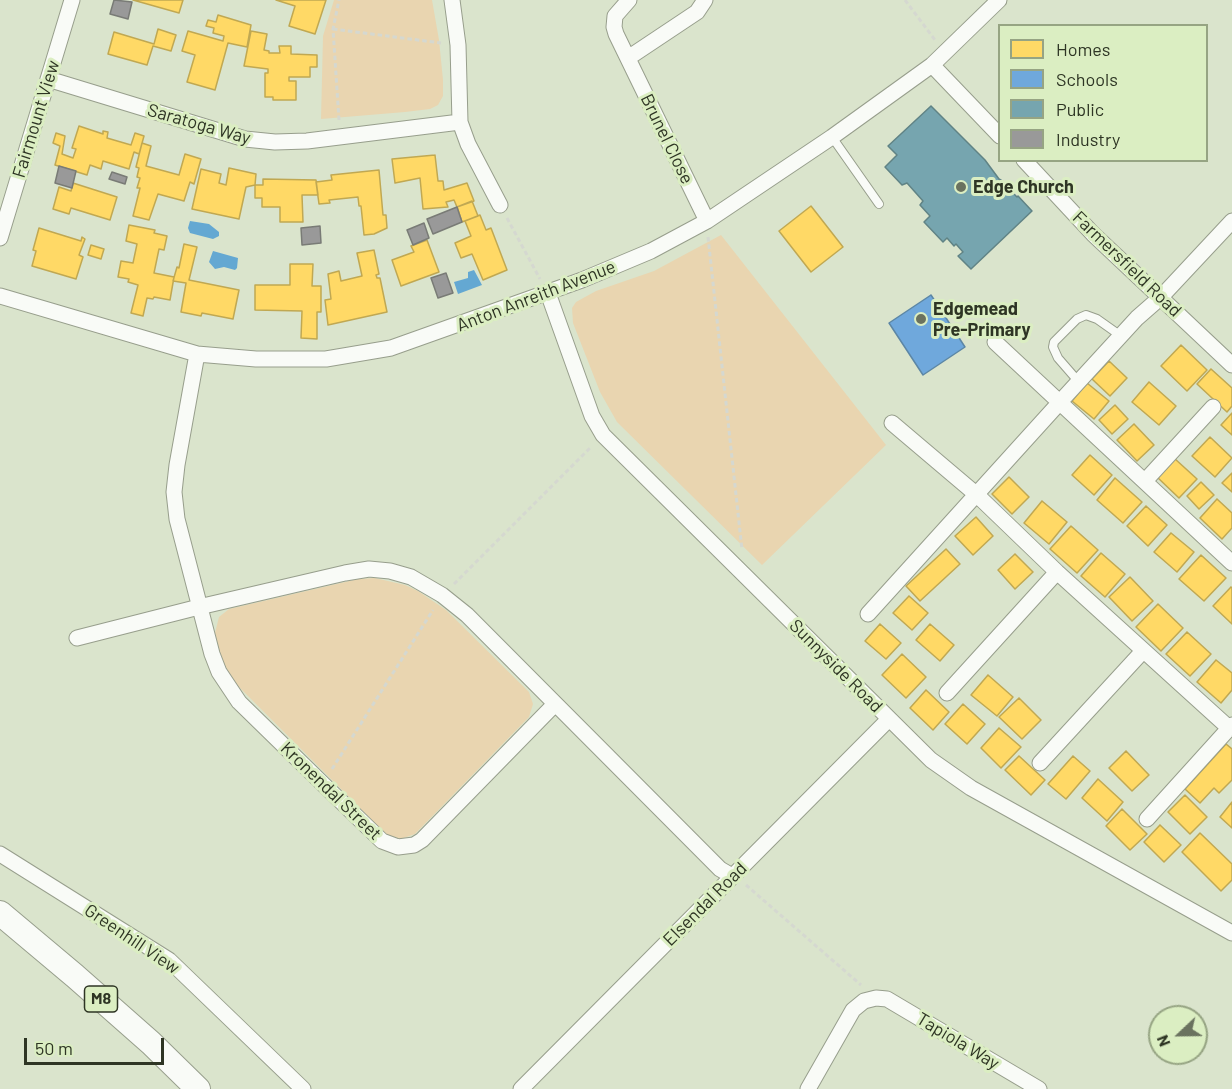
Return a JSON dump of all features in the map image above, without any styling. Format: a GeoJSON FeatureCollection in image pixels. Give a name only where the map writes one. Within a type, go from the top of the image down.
{"type":"FeatureCollection","features":[{"type":"Feature","properties":{"kind":"main road","name":"M8"},"geometry":{"type":"LineString","coordinates":[[0,913],[151,1043],[198,1089]]}},
{"type":"Feature","properties":{"kind":"street","name":"Fairmount View"},"geometry":{"type":"LineString","coordinates":[[0,238],[72,0]]}},
{"type":"Feature","properties":{"kind":"street"},"geometry":{"type":"LineString","coordinates":[[453,0],[458,45],[460,122],[468,144],[500,205]]}},
{"type":"Feature","properties":{"kind":"street","name":"Brunel Close"},"geometry":{"type":"LineString","coordinates":[[629,0],[615,16],[616,34],[706,221]]}},
{"type":"Feature","properties":{"kind":"street"},"geometry":{"type":"LineString","coordinates":[[628,57],[698,12],[705,0]]}},
{"type":"Feature","properties":{"kind":"street","name":"Anton Anreith Avenue"},"geometry":{"type":"LineString","coordinates":[[0,296],[197,354],[256,359],[326,359],[391,348],[548,293],[651,251],[706,221],[832,137],[932,65],[999,0]]}},
{"type":"Feature","properties":{"kind":"street"},"geometry":{"type":"LineString","coordinates":[[932,65],[998,134]]}},
{"type":"Feature","properties":{"kind":"street","name":"Saratoga Way"},"geometry":{"type":"LineString","coordinates":[[48,79],[245,139],[286,141],[460,122]]}},
{"type":"Feature","properties":{"kind":"street","name":"Farmersfield Road"},"geometry":{"type":"LineString","coordinates":[[1026,162],[1093,234],[1232,365]]}},
{"type":"Feature","properties":{"kind":"street"},"geometry":{"type":"LineString","coordinates":[[868,614],[1078,381],[1232,221]]}},
{"type":"Feature","properties":{"kind":"street","name":"Sunnyside Road"},"geometry":{"type":"LineString","coordinates":[[548,293],[592,416],[603,435],[931,760],[958,780],[1232,933]]}},
{"type":"Feature","properties":{"kind":"street"},"geometry":{"type":"LineString","coordinates":[[995,342],[1144,481],[1230,557]]}},
{"type":"Feature","properties":{"kind":"street","name":"Kronendal Street"},"geometry":{"type":"LineString","coordinates":[[197,354],[177,465],[174,492],[177,519],[212,654],[219,672],[239,702],[382,841],[398,847],[414,845],[422,840],[555,704]]}},
{"type":"Feature","properties":{"kind":"street"},"geometry":{"type":"LineString","coordinates":[[1144,481],[1214,407]]}},
{"type":"Feature","properties":{"kind":"street"},"geometry":{"type":"LineString","coordinates":[[892,423],[977,495],[1143,651],[1231,727],[1147,819]]}},
{"type":"Feature","properties":{"kind":"street"},"geometry":{"type":"LineString","coordinates":[[77,638],[199,607],[369,569],[390,571],[411,577],[442,595],[466,615],[720,869],[732,876]]}},
{"type":"Feature","properties":{"kind":"street"},"geometry":{"type":"LineString","coordinates":[[947,693],[1057,572]]}},
{"type":"Feature","properties":{"kind":"street"},"geometry":{"type":"LineString","coordinates":[[1040,763],[1143,651]]}},
{"type":"Feature","properties":{"kind":"street","name":"Elsendal Road"},"geometry":{"type":"LineString","coordinates":[[521,1089],[889,719]]}},
{"type":"Feature","properties":{"kind":"street","name":"Greenhill View"},"geometry":{"type":"LineString","coordinates":[[0,854],[169,960],[303,1089]]}},
{"type":"Feature","properties":{"kind":"street"},"geometry":{"type":"LineString","coordinates":[[808,1089],[853,1010],[864,1001],[876,998]]}},
{"type":"Feature","properties":{"kind":"street","name":"Tapiola Way"},"geometry":{"type":"LineString","coordinates":[[876,998],[888,999],[1039,1089]]}},
{"type":"Feature","properties":{"kind":"lane"},"geometry":{"type":"LineString","coordinates":[[832,137],[879,204]]}},
{"type":"Feature","properties":{"kind":"lane"},"geometry":{"type":"LineString","coordinates":[[1078,381],[1058,358],[1053,347],[1054,342],[1077,319],[1086,315],[1097,318],[1121,336]]}},
{"type":"Feature","properties":{"kind":"path"},"geometry":{"type":"LineString","coordinates":[[339,0],[333,30],[340,136]]}},
{"type":"Feature","properties":{"kind":"path"},"geometry":{"type":"LineString","coordinates":[[905,0],[945,53]]}},
{"type":"Feature","properties":{"kind":"path"},"geometry":{"type":"LineString","coordinates":[[333,30],[458,45]]}},
{"type":"Feature","properties":{"kind":"path"},"geometry":{"type":"LineString","coordinates":[[500,205],[548,293]]}},
{"type":"Feature","properties":{"kind":"path"},"geometry":{"type":"LineString","coordinates":[[706,221],[745,575]]}},
{"type":"Feature","properties":{"kind":"path"},"geometry":{"type":"LineString","coordinates":[[323,784],[442,595],[603,435]]}},
{"type":"Feature","properties":{"kind":"path"},"geometry":{"type":"LineString","coordinates":[[732,876],[741,881],[876,998]]}},
{"type":"Feature","properties":{"kind":"shaded area"},"geometry":{"type":"Polygon","coordinates":[[[334,0],[432,0],[443,80],[443,96],[438,105],[430,109],[405,112],[321,119],[323,36],[334,0]]]}},
{"type":"Feature","properties":{"kind":"shaded area"},"geometry":{"type":"Polygon","coordinates":[[[721,235],[886,445],[762,565],[617,422],[600,392],[573,323],[572,308],[576,302],[596,291],[654,271],[721,235]]]}},
{"type":"Feature","properties":{"kind":"shaded area"},"geometry":{"type":"Polygon","coordinates":[[[375,578],[405,585],[446,610],[529,692],[533,704],[529,717],[415,834],[401,839],[387,835],[232,680],[219,655],[215,633],[219,617],[229,609],[358,579],[375,578]]]}},
{"type":"Feature","properties":{"kind":"water"},"geometry":{"type":"Polygon","coordinates":[[[190,221],[209,224],[219,232],[219,236],[213,239],[190,233],[188,228],[190,221]]]}},
{"type":"Feature","properties":{"kind":"water"},"geometry":{"type":"Polygon","coordinates":[[[213,251],[238,258],[237,268],[235,270],[224,267],[215,269],[209,262],[213,251]]]}},
{"type":"Feature","properties":{"kind":"water"},"geometry":{"type":"Polygon","coordinates":[[[474,270],[482,285],[458,294],[454,282],[468,278],[468,272],[474,270]]]}},
{"type":"Feature","properties":{"kind":"building: Homes"},"geometry":{"type":"Polygon","coordinates":[[[133,0],[183,0],[179,13],[133,0]]]}},
{"type":"Feature","properties":{"kind":"building: Homes"},"geometry":{"type":"Polygon","coordinates":[[[276,0],[326,0],[315,34],[289,26],[295,6],[276,0]]]}},
{"type":"Feature","properties":{"kind":"building: Homes"},"geometry":{"type":"Polygon","coordinates":[[[218,15],[251,25],[247,47],[228,43],[215,90],[187,82],[195,55],[182,51],[188,31],[223,41],[224,36],[213,33],[214,28],[206,26],[208,20],[216,22],[218,15]]]}},
{"type":"Feature","properties":{"kind":"building: Homes"},"geometry":{"type":"Polygon","coordinates":[[[158,29],[176,35],[171,51],[153,46],[147,65],[108,54],[114,32],[154,44],[158,29]]]}},
{"type":"Feature","properties":{"kind":"building: Homes"},"geometry":{"type":"Polygon","coordinates":[[[251,31],[267,34],[264,50],[269,53],[280,53],[279,46],[291,46],[291,54],[317,55],[317,67],[310,67],[310,77],[289,77],[289,81],[296,81],[296,100],[273,100],[273,97],[265,97],[265,73],[268,73],[268,69],[244,66],[251,31]]]}},
{"type":"Feature","properties":{"kind":"building: Homes"},"geometry":{"type":"Polygon","coordinates":[[[79,126],[103,134],[103,131],[108,132],[107,138],[131,145],[135,133],[144,136],[139,154],[134,152],[129,169],[103,161],[101,169],[90,165],[87,175],[55,165],[60,146],[53,143],[56,133],[65,136],[62,154],[73,158],[76,149],[72,148],[79,126]]]}},
{"type":"Feature","properties":{"kind":"building: Homes"},"geometry":{"type":"Polygon","coordinates":[[[142,143],[151,146],[146,166],[179,175],[185,154],[201,159],[194,184],[190,182],[184,201],[158,194],[149,220],[133,216],[140,188],[137,188],[140,178],[137,177],[139,168],[136,167],[142,143]]]}},
{"type":"Feature","properties":{"kind":"building: Homes"},"geometry":{"type":"Polygon","coordinates":[[[435,155],[438,181],[443,181],[444,190],[467,183],[474,201],[457,207],[454,200],[446,202],[448,207],[423,209],[420,178],[395,183],[392,159],[435,155]]]}},
{"type":"Feature","properties":{"kind":"building: Homes"},"geometry":{"type":"Polygon","coordinates":[[[229,168],[256,174],[255,185],[246,187],[239,219],[192,209],[201,169],[221,174],[219,183],[226,185],[229,168]]]}},
{"type":"Feature","properties":{"kind":"building: Homes"},"geometry":{"type":"Polygon","coordinates":[[[379,170],[383,215],[386,215],[387,228],[374,234],[364,235],[358,197],[329,200],[330,203],[319,204],[316,182],[332,180],[331,175],[379,170]]]}},
{"type":"Feature","properties":{"kind":"building: Homes"},"geometry":{"type":"Polygon","coordinates":[[[263,179],[316,180],[318,195],[302,195],[303,222],[280,222],[280,207],[262,207],[262,198],[255,198],[255,185],[263,185],[263,179]]]}},
{"type":"Feature","properties":{"kind":"building: Homes"},"geometry":{"type":"Polygon","coordinates":[[[73,183],[117,197],[110,220],[71,208],[69,214],[53,209],[59,187],[71,191],[73,183]]]}},
{"type":"Feature","properties":{"kind":"building: Homes"},"geometry":{"type":"Polygon","coordinates":[[[472,201],[478,216],[462,222],[457,207],[472,201]]]}},
{"type":"Feature","properties":{"kind":"building: Homes"},"geometry":{"type":"Polygon","coordinates":[[[811,206],[843,247],[811,272],[779,231],[811,206]]]}},
{"type":"Feature","properties":{"kind":"building: Homes"},"geometry":{"type":"Polygon","coordinates":[[[480,215],[486,230],[491,228],[507,270],[483,280],[472,254],[461,258],[455,243],[471,236],[465,221],[480,215]]]}},
{"type":"Feature","properties":{"kind":"building: Homes"},"geometry":{"type":"Polygon","coordinates":[[[129,225],[155,230],[154,233],[167,236],[164,250],[159,249],[154,273],[174,277],[170,300],[147,298],[143,316],[131,313],[138,285],[128,282],[129,279],[118,277],[121,261],[133,263],[137,244],[126,241],[129,225]]]}},
{"type":"Feature","properties":{"kind":"building: Homes"},"geometry":{"type":"Polygon","coordinates":[[[39,228],[81,241],[82,237],[85,239],[79,255],[83,257],[76,279],[32,266],[36,251],[33,250],[39,228]]]}},
{"type":"Feature","properties":{"kind":"building: Homes"},"geometry":{"type":"Polygon","coordinates":[[[427,240],[439,272],[401,286],[392,260],[414,252],[411,246],[427,240]]]}},
{"type":"Feature","properties":{"kind":"building: Homes"},"geometry":{"type":"Polygon","coordinates":[[[184,244],[197,247],[189,280],[239,290],[233,319],[202,313],[201,316],[181,312],[186,283],[173,281],[177,267],[179,268],[184,244]]]}},
{"type":"Feature","properties":{"kind":"building: Homes"},"geometry":{"type":"Polygon","coordinates":[[[91,245],[104,249],[101,259],[88,255],[91,245]]]}},
{"type":"Feature","properties":{"kind":"building: Homes"},"geometry":{"type":"Polygon","coordinates":[[[374,250],[379,274],[376,275],[380,278],[387,312],[328,325],[325,300],[331,299],[328,274],[339,271],[341,281],[362,276],[357,253],[374,250]]]}},
{"type":"Feature","properties":{"kind":"building: Homes"},"geometry":{"type":"Polygon","coordinates":[[[290,264],[313,264],[312,286],[321,286],[321,312],[317,312],[317,339],[301,338],[302,311],[255,310],[255,285],[290,285],[290,264]]]}},
{"type":"Feature","properties":{"kind":"building: Homes"},"geometry":{"type":"Polygon","coordinates":[[[1181,345],[1207,370],[1187,391],[1161,366],[1181,345]]]}},
{"type":"Feature","properties":{"kind":"building: Homes"},"geometry":{"type":"Polygon","coordinates":[[[1109,361],[1127,378],[1110,396],[1092,379],[1109,361]]]}},
{"type":"Feature","properties":{"kind":"building: Homes"},"geometry":{"type":"Polygon","coordinates":[[[1211,369],[1232,388],[1232,406],[1227,412],[1197,384],[1211,369]]]}},
{"type":"Feature","properties":{"kind":"building: Homes"},"geometry":{"type":"Polygon","coordinates":[[[1149,382],[1176,406],[1159,425],[1132,402],[1149,382]]]}},
{"type":"Feature","properties":{"kind":"building: Homes"},"geometry":{"type":"Polygon","coordinates":[[[1087,383],[1109,401],[1094,419],[1072,401],[1087,383]]]}},
{"type":"Feature","properties":{"kind":"building: Homes"},"geometry":{"type":"Polygon","coordinates":[[[1115,405],[1128,419],[1112,434],[1099,420],[1115,405]]]}},
{"type":"Feature","properties":{"kind":"building: Homes"},"geometry":{"type":"Polygon","coordinates":[[[1232,413],[1232,435],[1221,425],[1232,413]]]}},
{"type":"Feature","properties":{"kind":"building: Homes"},"geometry":{"type":"Polygon","coordinates":[[[1134,424],[1154,445],[1137,461],[1117,440],[1134,424]]]}},
{"type":"Feature","properties":{"kind":"building: Homes"},"geometry":{"type":"Polygon","coordinates":[[[1210,437],[1232,458],[1215,477],[1192,456],[1210,437]]]}},
{"type":"Feature","properties":{"kind":"building: Homes"},"geometry":{"type":"Polygon","coordinates":[[[1090,455],[1112,475],[1094,495],[1072,475],[1090,455]]]}},
{"type":"Feature","properties":{"kind":"building: Homes"},"geometry":{"type":"Polygon","coordinates":[[[1174,458],[1197,479],[1179,498],[1157,477],[1174,458]]]}},
{"type":"Feature","properties":{"kind":"building: Homes"},"geometry":{"type":"Polygon","coordinates":[[[1232,473],[1232,492],[1222,483],[1232,473]]]}},
{"type":"Feature","properties":{"kind":"building: Homes"},"geometry":{"type":"Polygon","coordinates":[[[1009,477],[1029,497],[1012,514],[992,494],[1009,477]]]}},
{"type":"Feature","properties":{"kind":"building: Homes"},"geometry":{"type":"Polygon","coordinates":[[[1115,478],[1142,502],[1123,523],[1097,500],[1115,478]]]}},
{"type":"Feature","properties":{"kind":"building: Homes"},"geometry":{"type":"Polygon","coordinates":[[[1201,482],[1214,495],[1199,509],[1187,496],[1201,482]]]}},
{"type":"Feature","properties":{"kind":"building: Homes"},"geometry":{"type":"Polygon","coordinates":[[[1217,499],[1232,513],[1232,528],[1222,539],[1200,518],[1217,499]]]}},
{"type":"Feature","properties":{"kind":"building: Homes"},"geometry":{"type":"Polygon","coordinates":[[[1042,501],[1067,522],[1049,544],[1024,523],[1042,501]]]}},
{"type":"Feature","properties":{"kind":"building: Homes"},"geometry":{"type":"Polygon","coordinates":[[[1146,506],[1167,525],[1148,546],[1127,526],[1146,506]]]}},
{"type":"Feature","properties":{"kind":"building: Homes"},"geometry":{"type":"Polygon","coordinates":[[[976,517],[993,536],[973,555],[955,536],[976,517]]]}},
{"type":"Feature","properties":{"kind":"building: Homes"},"geometry":{"type":"Polygon","coordinates":[[[1071,526],[1098,550],[1077,573],[1050,549],[1071,526]]]}},
{"type":"Feature","properties":{"kind":"building: Homes"},"geometry":{"type":"Polygon","coordinates":[[[1171,533],[1194,552],[1177,572],[1154,552],[1171,533]]]}},
{"type":"Feature","properties":{"kind":"building: Homes"},"geometry":{"type":"Polygon","coordinates":[[[946,549],[960,564],[920,601],[906,586],[946,549]]]}},
{"type":"Feature","properties":{"kind":"building: Homes"},"geometry":{"type":"Polygon","coordinates":[[[1101,553],[1125,574],[1105,597],[1081,576],[1101,553]]]}},
{"type":"Feature","properties":{"kind":"building: Homes"},"geometry":{"type":"Polygon","coordinates":[[[1015,554],[1033,572],[1015,589],[998,570],[1015,554]]]}},
{"type":"Feature","properties":{"kind":"building: Homes"},"geometry":{"type":"Polygon","coordinates":[[[1201,555],[1226,578],[1204,601],[1179,579],[1201,555]]]}},
{"type":"Feature","properties":{"kind":"building: Homes"},"geometry":{"type":"Polygon","coordinates":[[[1130,577],[1153,601],[1132,621],[1109,597],[1130,577]]]}},
{"type":"Feature","properties":{"kind":"building: Homes"},"geometry":{"type":"Polygon","coordinates":[[[1232,588],[1232,624],[1213,606],[1232,588]]]}},
{"type":"Feature","properties":{"kind":"building: Homes"},"geometry":{"type":"Polygon","coordinates":[[[909,596],[928,613],[912,630],[893,613],[909,596]]]}},
{"type":"Feature","properties":{"kind":"building: Homes"},"geometry":{"type":"Polygon","coordinates":[[[1158,604],[1183,628],[1161,651],[1136,627],[1158,604]]]}},
{"type":"Feature","properties":{"kind":"building: Homes"},"geometry":{"type":"Polygon","coordinates":[[[880,624],[901,643],[886,659],[865,641],[880,624]]]}},
{"type":"Feature","properties":{"kind":"building: Homes"},"geometry":{"type":"Polygon","coordinates":[[[930,624],[954,645],[940,661],[916,640],[930,624]]]}},
{"type":"Feature","properties":{"kind":"building: Homes"},"geometry":{"type":"Polygon","coordinates":[[[1187,632],[1211,654],[1190,676],[1166,654],[1187,632]]]}},
{"type":"Feature","properties":{"kind":"building: Homes"},"geometry":{"type":"Polygon","coordinates":[[[902,654],[926,677],[906,698],[882,675],[902,654]]]}},
{"type":"Feature","properties":{"kind":"building: Homes"},"geometry":{"type":"Polygon","coordinates":[[[1216,660],[1232,673],[1232,690],[1221,703],[1197,682],[1216,660]]]}},
{"type":"Feature","properties":{"kind":"building: Homes"},"geometry":{"type":"Polygon","coordinates":[[[988,675],[1013,697],[997,716],[971,695],[988,675]]]}},
{"type":"Feature","properties":{"kind":"building: Homes"},"geometry":{"type":"Polygon","coordinates":[[[926,690],[949,712],[933,730],[910,708],[926,690]]]}},
{"type":"Feature","properties":{"kind":"building: Homes"},"geometry":{"type":"Polygon","coordinates":[[[1019,698],[1041,720],[1022,739],[999,717],[1019,698]]]}},
{"type":"Feature","properties":{"kind":"building: Homes"},"geometry":{"type":"Polygon","coordinates":[[[963,704],[985,724],[967,744],[945,724],[963,704]]]}},
{"type":"Feature","properties":{"kind":"building: Homes"},"geometry":{"type":"Polygon","coordinates":[[[999,728],[1021,747],[1001,768],[981,748],[999,728]]]}},
{"type":"Feature","properties":{"kind":"building: Homes"},"geometry":{"type":"Polygon","coordinates":[[[1226,744],[1232,749],[1232,780],[1219,793],[1214,788],[1200,803],[1185,789],[1226,744]]]}},
{"type":"Feature","properties":{"kind":"building: Homes"},"geometry":{"type":"Polygon","coordinates":[[[1126,751],[1149,775],[1132,791],[1109,768],[1126,751]]]}},
{"type":"Feature","properties":{"kind":"building: Homes"},"geometry":{"type":"Polygon","coordinates":[[[1019,756],[1045,780],[1031,795],[1005,770],[1019,756]]]}},
{"type":"Feature","properties":{"kind":"building: Homes"},"geometry":{"type":"Polygon","coordinates":[[[1073,756],[1090,771],[1066,799],[1048,784],[1073,756]]]}},
{"type":"Feature","properties":{"kind":"building: Homes"},"geometry":{"type":"Polygon","coordinates":[[[1098,779],[1123,802],[1107,821],[1082,798],[1098,779]]]}},
{"type":"Feature","properties":{"kind":"building: Homes"},"geometry":{"type":"Polygon","coordinates":[[[1185,795],[1207,817],[1190,834],[1168,812],[1185,795]]]}},
{"type":"Feature","properties":{"kind":"building: Homes"},"geometry":{"type":"Polygon","coordinates":[[[1232,802],[1232,828],[1220,817],[1232,802]]]}},
{"type":"Feature","properties":{"kind":"building: Homes"},"geometry":{"type":"Polygon","coordinates":[[[1122,809],[1147,834],[1130,850],[1106,826],[1122,809]]]}},
{"type":"Feature","properties":{"kind":"building: Homes"},"geometry":{"type":"Polygon","coordinates":[[[1160,825],[1181,845],[1164,862],[1144,842],[1160,825]]]}},
{"type":"Feature","properties":{"kind":"building: Homes"},"geometry":{"type":"Polygon","coordinates":[[[1200,833],[1232,864],[1232,880],[1221,891],[1182,852],[1200,833]]]}},
{"type":"Feature","properties":{"kind":"building: Schools"},"geometry":{"type":"Polygon","coordinates":[[[931,295],[965,347],[923,375],[889,323],[931,295]]]}},
{"type":"Feature","properties":{"kind":"building: Public","name":"Edge Church"},"geometry":{"type":"Polygon","coordinates":[[[931,106],[1032,211],[971,269],[958,256],[963,252],[956,244],[954,246],[947,238],[943,242],[924,222],[930,216],[920,205],[923,201],[907,183],[902,185],[885,167],[897,155],[888,146],[931,106]]]}},
{"type":"Feature","properties":{"kind":"building: Industry"},"geometry":{"type":"Polygon","coordinates":[[[114,0],[132,2],[128,19],[110,14],[114,0]]]}},
{"type":"Feature","properties":{"kind":"building: Industry"},"geometry":{"type":"Polygon","coordinates":[[[59,166],[76,171],[72,188],[55,183],[59,166]]]}},
{"type":"Feature","properties":{"kind":"building: Industry"},"geometry":{"type":"Polygon","coordinates":[[[112,172],[127,177],[125,184],[109,179],[112,172]]]}},
{"type":"Feature","properties":{"kind":"building: Industry"},"geometry":{"type":"Polygon","coordinates":[[[457,207],[462,222],[433,234],[427,219],[457,207]]]}},
{"type":"Feature","properties":{"kind":"building: Industry"},"geometry":{"type":"Polygon","coordinates":[[[424,223],[429,238],[413,245],[407,230],[424,223]]]}},
{"type":"Feature","properties":{"kind":"building: Industry"},"geometry":{"type":"Polygon","coordinates":[[[320,226],[321,243],[302,245],[301,228],[320,226]]]}},
{"type":"Feature","properties":{"kind":"building: Industry"},"geometry":{"type":"Polygon","coordinates":[[[446,273],[453,293],[438,298],[431,278],[446,273]]]}},
{"type":"Feature","properties":{"kind":"place","name":"Edge Church"},"geometry":{"type":"Point","coordinates":[961,187]}},
{"type":"Feature","properties":{"kind":"place","name":"Edgemead Pre-Primary"},"geometry":{"type":"Point","coordinates":[921,319]}}]}
